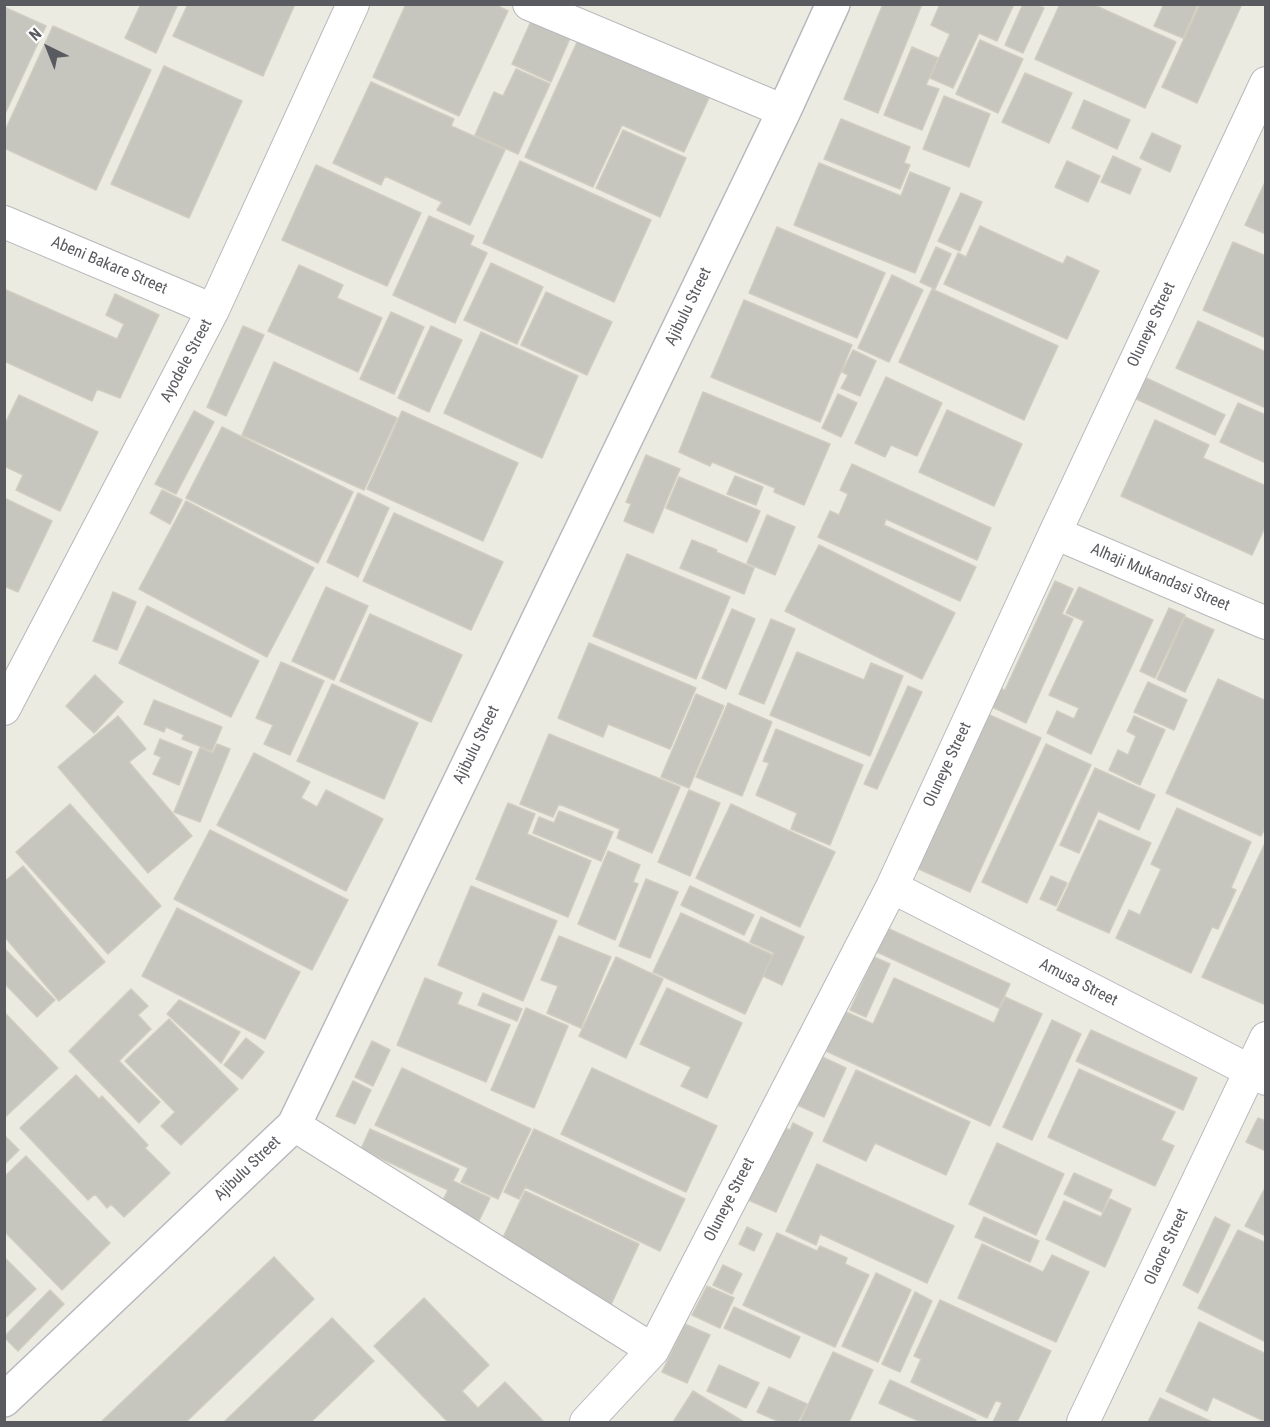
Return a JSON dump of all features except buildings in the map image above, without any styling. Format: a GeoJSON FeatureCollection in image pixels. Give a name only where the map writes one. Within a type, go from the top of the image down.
{"type":"FeatureCollection","features":[{"type":"Feature","properties":{"kind":"street","name":"Ayodele Street"},"geometry":{"type":"LineString","coordinates":[[4,709],[213,310],[353,4]]}},
{"type":"Feature","properties":{"kind":"street"},"geometry":{"type":"LineString","coordinates":[[529,4],[784,111]]}},
{"type":"Feature","properties":{"kind":"street","name":"Ajibulu Street"},"geometry":{"type":"LineString","coordinates":[[4,1400],[294,1125],[784,111],[833,4]]}},
{"type":"Feature","properties":{"kind":"street","name":"Oluneye Street"},"geometry":{"type":"LineString","coordinates":[[586,1422],[652,1350],[892,887],[1054,532],[1266,83]]}},
{"type":"Feature","properties":{"kind":"street","name":"Abeni Bakare Street"},"geometry":{"type":"LineString","coordinates":[[4,222],[213,310]]}},
{"type":"Feature","properties":{"kind":"street","name":"Alhaji Mukandasi Street"},"geometry":{"type":"LineString","coordinates":[[1054,532],[1266,623]]}},
{"type":"Feature","properties":{"kind":"street","name":"Amusa Street"},"geometry":{"type":"LineString","coordinates":[[892,887],[1258,1075]]}},
{"type":"Feature","properties":{"kind":"street","name":"Olaore Street"},"geometry":{"type":"LineString","coordinates":[[1083,1422],[1258,1075],[1266,1038]]}},
{"type":"Feature","properties":{"kind":"street"},"geometry":{"type":"LineString","coordinates":[[294,1125],[652,1350]]}}]}
